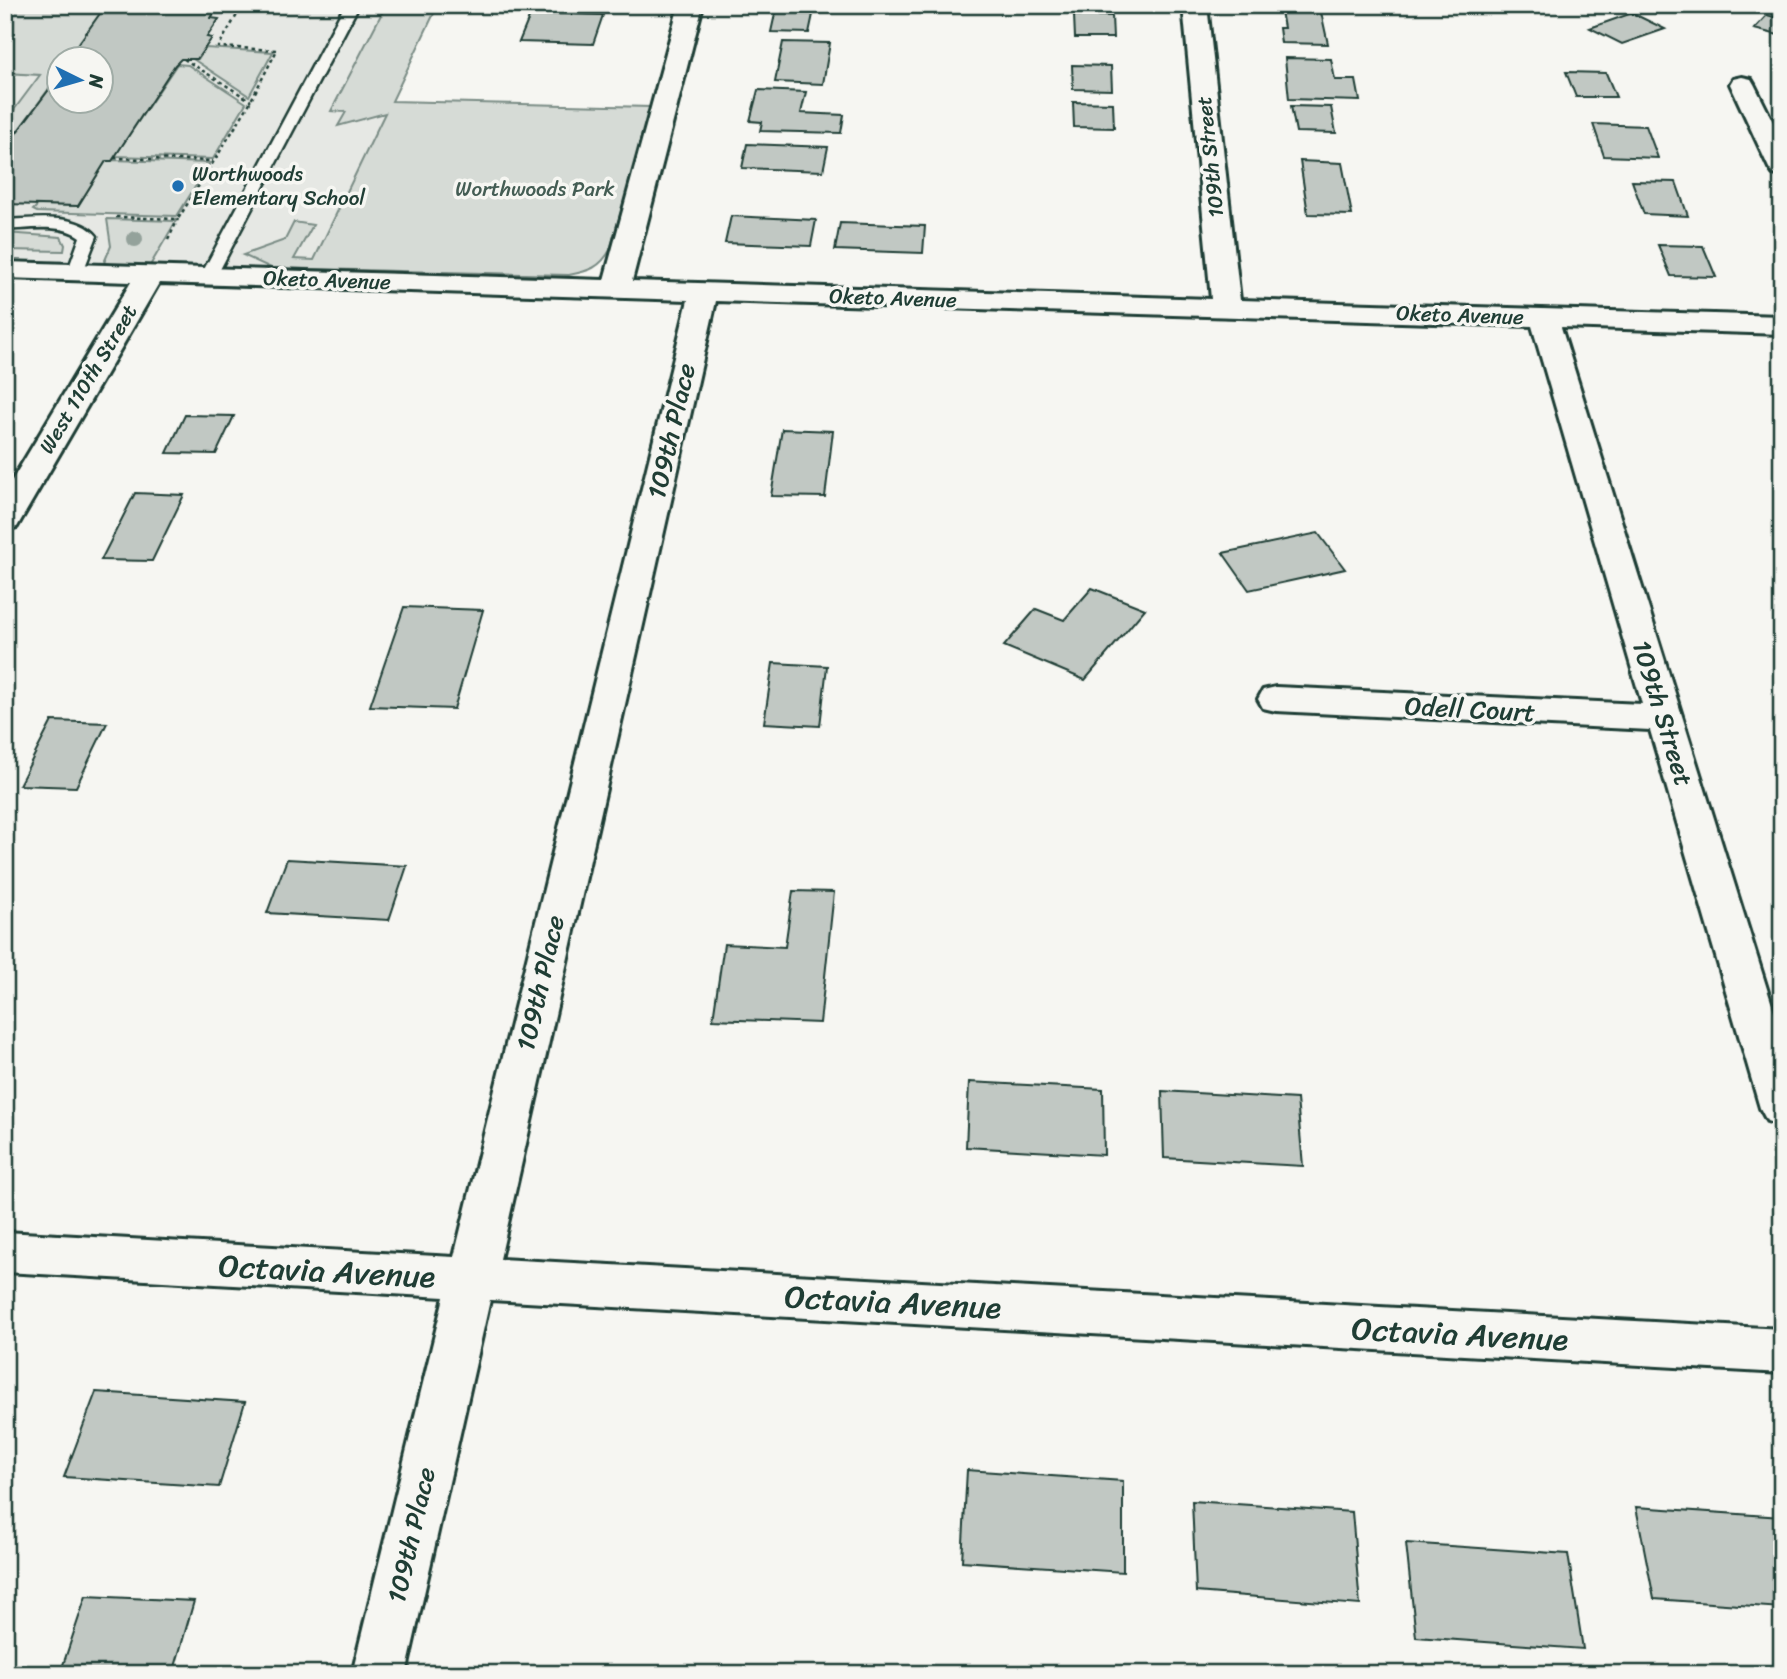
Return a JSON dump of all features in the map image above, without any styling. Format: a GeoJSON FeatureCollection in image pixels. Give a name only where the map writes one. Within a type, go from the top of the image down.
{"type":"FeatureCollection","features":[{"type":"Feature","properties":{"kind":"street"},"geometry":{"type":"LineString","coordinates":[[616,289],[691,5]]}},
{"type":"Feature","properties":{"kind":"street","name":"109th Street"},"geometry":{"type":"LineString","coordinates":[[1195,5],[1226,308]]}},
{"type":"Feature","properties":{"kind":"street"},"geometry":{"type":"LineString","coordinates":[[1742,84],[1782,168]]}},
{"type":"Feature","properties":{"kind":"street","name":"Oketo Avenue"},"geometry":{"type":"LineString","coordinates":[[5,270],[1782,325]]}},
{"type":"Feature","properties":{"kind":"street","name":"West 110th Street"},"geometry":{"type":"LineString","coordinates":[[5,520],[150,275]]}},
{"type":"Feature","properties":{"kind":"street","name":"109th Place"},"geometry":{"type":"LineString","coordinates":[[379,1674],[704,292]]}},
{"type":"Feature","properties":{"kind":"street","name":"109th Street"},"geometry":{"type":"LineString","coordinates":[[1544,318],[1782,1108]]}},
{"type":"Feature","properties":{"kind":"street","name":"Odell Court"},"geometry":{"type":"LineString","coordinates":[[1276,699],[1665,718]]}},
{"type":"Feature","properties":{"kind":"street","name":"Octavia Avenue"},"geometry":{"type":"LineString","coordinates":[[5,1252],[1782,1351]]}},
{"type":"Feature","properties":{"kind":"lane"},"geometry":{"type":"LineString","coordinates":[[208,277],[352,5]]}},
{"type":"Feature","properties":{"kind":"lane"},"geometry":{"type":"LineString","coordinates":[[5,225],[74,226],[85,231],[89,236],[75,272]]}},
{"type":"Feature","properties":{"kind":"path"},"geometry":{"type":"LineString","coordinates":[[113,217],[178,219],[251,101],[277,50],[218,47],[243,5]]}},
{"type":"Feature","properties":{"kind":"path"},"geometry":{"type":"LineString","coordinates":[[184,59],[251,101]]}},
{"type":"Feature","properties":{"kind":"path"},"geometry":{"type":"LineString","coordinates":[[114,158],[214,161]]}},
{"type":"Feature","properties":{"kind":"shaded area","name":"Worthwoods Elementary School"},"geometry":{"type":"Polygon","coordinates":[[[5,5],[438,5],[307,274],[5,265],[5,5]]]}},
{"type":"Feature","properties":{"kind":"green space"},"geometry":{"type":"Polygon","coordinates":[[[5,5],[107,5],[77,46],[46,46],[46,93],[5,148],[5,122],[40,75],[5,73],[5,5]]]}},
{"type":"Feature","properties":{"kind":"green space","name":"Worthwoods Park"},"geometry":{"type":"Polygon","coordinates":[[[386,5],[438,5],[392,101],[651,107],[610,250],[598,265],[569,275],[271,268],[243,255],[285,240],[294,222],[313,225],[294,259],[314,260],[385,113],[338,126],[346,112],[331,111],[386,5]]]}},
{"type":"Feature","properties":{"kind":"green space"},"geometry":{"type":"Polygon","coordinates":[[[205,48],[273,52],[249,96],[193,59],[198,59],[205,48]]]}},
{"type":"Feature","properties":{"kind":"green space"},"geometry":{"type":"Polygon","coordinates":[[[177,64],[188,65],[246,103],[213,159],[115,156],[177,64]]]}},
{"type":"Feature","properties":{"kind":"green space"},"geometry":{"type":"Polygon","coordinates":[[[106,161],[210,163],[177,216],[33,210],[38,205],[78,206],[106,161]]]}},
{"type":"Feature","properties":{"kind":"green space"},"geometry":{"type":"Polygon","coordinates":[[[107,219],[176,221],[148,269],[103,265],[111,246],[107,219]]]}},
{"type":"Feature","properties":{"kind":"green space"},"geometry":{"type":"Polygon","coordinates":[[[5,233],[61,237],[65,245],[64,251],[5,250],[5,233]]]}},
{"type":"Feature","properties":{"kind":"building"},"geometry":{"type":"Polygon","coordinates":[[[106,5],[219,5],[211,18],[219,19],[207,37],[212,38],[197,59],[181,59],[175,65],[112,161],[106,161],[78,206],[5,204],[5,148],[46,94],[46,116],[116,116],[116,46],[77,46],[106,5]]]}},
{"type":"Feature","properties":{"kind":"building"},"geometry":{"type":"Polygon","coordinates":[[[777,5],[815,5],[809,33],[771,32],[777,5]]]}},
{"type":"Feature","properties":{"kind":"building"},"geometry":{"type":"Polygon","coordinates":[[[1281,11],[1321,12],[1328,44],[1281,43],[1279,28],[1284,28],[1281,11]]]}},
{"type":"Feature","properties":{"kind":"building"},"geometry":{"type":"Polygon","coordinates":[[[531,13],[603,15],[593,44],[519,42],[531,13]]]}},
{"type":"Feature","properties":{"kind":"building"},"geometry":{"type":"Polygon","coordinates":[[[1632,13],[1665,29],[1622,44],[1590,28],[1632,13]]]}},
{"type":"Feature","properties":{"kind":"building"},"geometry":{"type":"Polygon","coordinates":[[[1074,15],[1112,16],[1113,38],[1075,38],[1074,15]]]}},
{"type":"Feature","properties":{"kind":"building"},"geometry":{"type":"Polygon","coordinates":[[[1767,15],[1782,19],[1782,36],[1754,29],[1767,15]]]}},
{"type":"Feature","properties":{"kind":"building"},"geometry":{"type":"Polygon","coordinates":[[[783,42],[830,43],[823,84],[775,82],[783,42]]]}},
{"type":"Feature","properties":{"kind":"building"},"geometry":{"type":"Polygon","coordinates":[[[1285,58],[1331,59],[1335,80],[1356,80],[1360,101],[1289,99],[1285,58]]]}},
{"type":"Feature","properties":{"kind":"building"},"geometry":{"type":"Polygon","coordinates":[[[1072,65],[1111,66],[1112,90],[1073,89],[1072,65]]]}},
{"type":"Feature","properties":{"kind":"building"},"geometry":{"type":"Polygon","coordinates":[[[1566,72],[1606,73],[1616,97],[1576,97],[1566,72]]]}},
{"type":"Feature","properties":{"kind":"building"},"geometry":{"type":"Polygon","coordinates":[[[758,90],[806,92],[801,113],[844,115],[841,133],[760,131],[762,122],[750,121],[758,90]]]}},
{"type":"Feature","properties":{"kind":"building"},"geometry":{"type":"Polygon","coordinates":[[[1073,102],[1113,103],[1114,128],[1074,127],[1073,102]]]}},
{"type":"Feature","properties":{"kind":"building"},"geometry":{"type":"Polygon","coordinates":[[[1291,106],[1331,107],[1336,133],[1296,132],[1291,106]]]}},
{"type":"Feature","properties":{"kind":"building"},"geometry":{"type":"Polygon","coordinates":[[[1593,124],[1646,126],[1658,158],[1604,156],[1593,124]]]}},
{"type":"Feature","properties":{"kind":"building"},"geometry":{"type":"Polygon","coordinates":[[[747,144],[828,147],[823,171],[742,168],[747,144]]]}},
{"type":"Feature","properties":{"kind":"building"},"geometry":{"type":"Polygon","coordinates":[[[1300,161],[1342,163],[1352,215],[1308,214],[1300,161]]]}},
{"type":"Feature","properties":{"kind":"building"},"geometry":{"type":"Polygon","coordinates":[[[1632,181],[1676,182],[1688,216],[1644,214],[1632,181]]]}},
{"type":"Feature","properties":{"kind":"building"},"geometry":{"type":"Polygon","coordinates":[[[731,216],[816,220],[811,246],[725,243],[731,216]]]}},
{"type":"Feature","properties":{"kind":"building"},"geometry":{"type":"Polygon","coordinates":[[[840,223],[925,226],[923,253],[835,250],[840,223]]]}},
{"type":"Feature","properties":{"kind":"building"},"geometry":{"type":"Polygon","coordinates":[[[1658,245],[1703,246],[1716,277],[1671,276],[1658,245]]]}},
{"type":"Feature","properties":{"kind":"building"},"geometry":{"type":"Polygon","coordinates":[[[185,415],[234,416],[216,454],[167,453],[185,415]]]}},
{"type":"Feature","properties":{"kind":"building"},"geometry":{"type":"Polygon","coordinates":[[[782,429],[833,431],[825,497],[771,496],[782,429]]]}},
{"type":"Feature","properties":{"kind":"building"},"geometry":{"type":"Polygon","coordinates":[[[135,493],[184,495],[152,561],[101,560],[135,493]]]}},
{"type":"Feature","properties":{"kind":"building"},"geometry":{"type":"Polygon","coordinates":[[[1318,533],[1345,569],[1249,590],[1223,553],[1318,533]]]}},
{"type":"Feature","properties":{"kind":"building"},"geometry":{"type":"Polygon","coordinates":[[[1092,588],[1145,609],[1085,680],[1004,646],[1036,609],[1064,620],[1092,588]]]}},
{"type":"Feature","properties":{"kind":"building"},"geometry":{"type":"Polygon","coordinates":[[[404,607],[483,610],[454,709],[370,706],[404,607]]]}},
{"type":"Feature","properties":{"kind":"building"},"geometry":{"type":"Polygon","coordinates":[[[773,663],[827,666],[820,726],[764,723],[773,663]]]}},
{"type":"Feature","properties":{"kind":"building"},"geometry":{"type":"Polygon","coordinates":[[[52,721],[107,723],[76,787],[19,785],[52,721]]]}},
{"type":"Feature","properties":{"kind":"building"},"geometry":{"type":"Polygon","coordinates":[[[287,859],[407,866],[389,920],[267,913],[287,859]]]}},
{"type":"Feature","properties":{"kind":"building"},"geometry":{"type":"Polygon","coordinates":[[[793,891],[834,892],[820,1023],[713,1019],[724,944],[785,947],[793,891]]]}},
{"type":"Feature","properties":{"kind":"building"},"geometry":{"type":"Polygon","coordinates":[[[969,1082],[1103,1089],[1104,1155],[966,1147],[969,1082]]]}},
{"type":"Feature","properties":{"kind":"building"},"geometry":{"type":"Polygon","coordinates":[[[1162,1091],[1297,1099],[1303,1166],[1164,1158],[1162,1091]]]}},
{"type":"Feature","properties":{"kind":"building"},"geometry":{"type":"Polygon","coordinates":[[[96,1392],[245,1402],[219,1487],[64,1477],[96,1392]]]}},
{"type":"Feature","properties":{"kind":"building"},"geometry":{"type":"Polygon","coordinates":[[[967,1470],[1123,1481],[1123,1572],[962,1561],[967,1470]]]}},
{"type":"Feature","properties":{"kind":"building"},"geometry":{"type":"Polygon","coordinates":[[[1192,1501],[1352,1512],[1360,1605],[1196,1592],[1192,1501]]]}},
{"type":"Feature","properties":{"kind":"building"},"geometry":{"type":"Polygon","coordinates":[[[1636,1507],[1782,1517],[1782,1608],[1654,1599],[1636,1507]]]}},
{"type":"Feature","properties":{"kind":"building"},"geometry":{"type":"Polygon","coordinates":[[[1406,1543],[1568,1554],[1583,1649],[1416,1637],[1406,1543]]]}},
{"type":"Feature","properties":{"kind":"building"},"geometry":{"type":"Polygon","coordinates":[[[86,1596],[194,1601],[173,1674],[60,1674],[86,1596]]]}},
{"type":"Feature","properties":{"kind":"place","name":"Worthwoods Elementary School"},"geometry":{"type":"Point","coordinates":[178,186]}}]}
